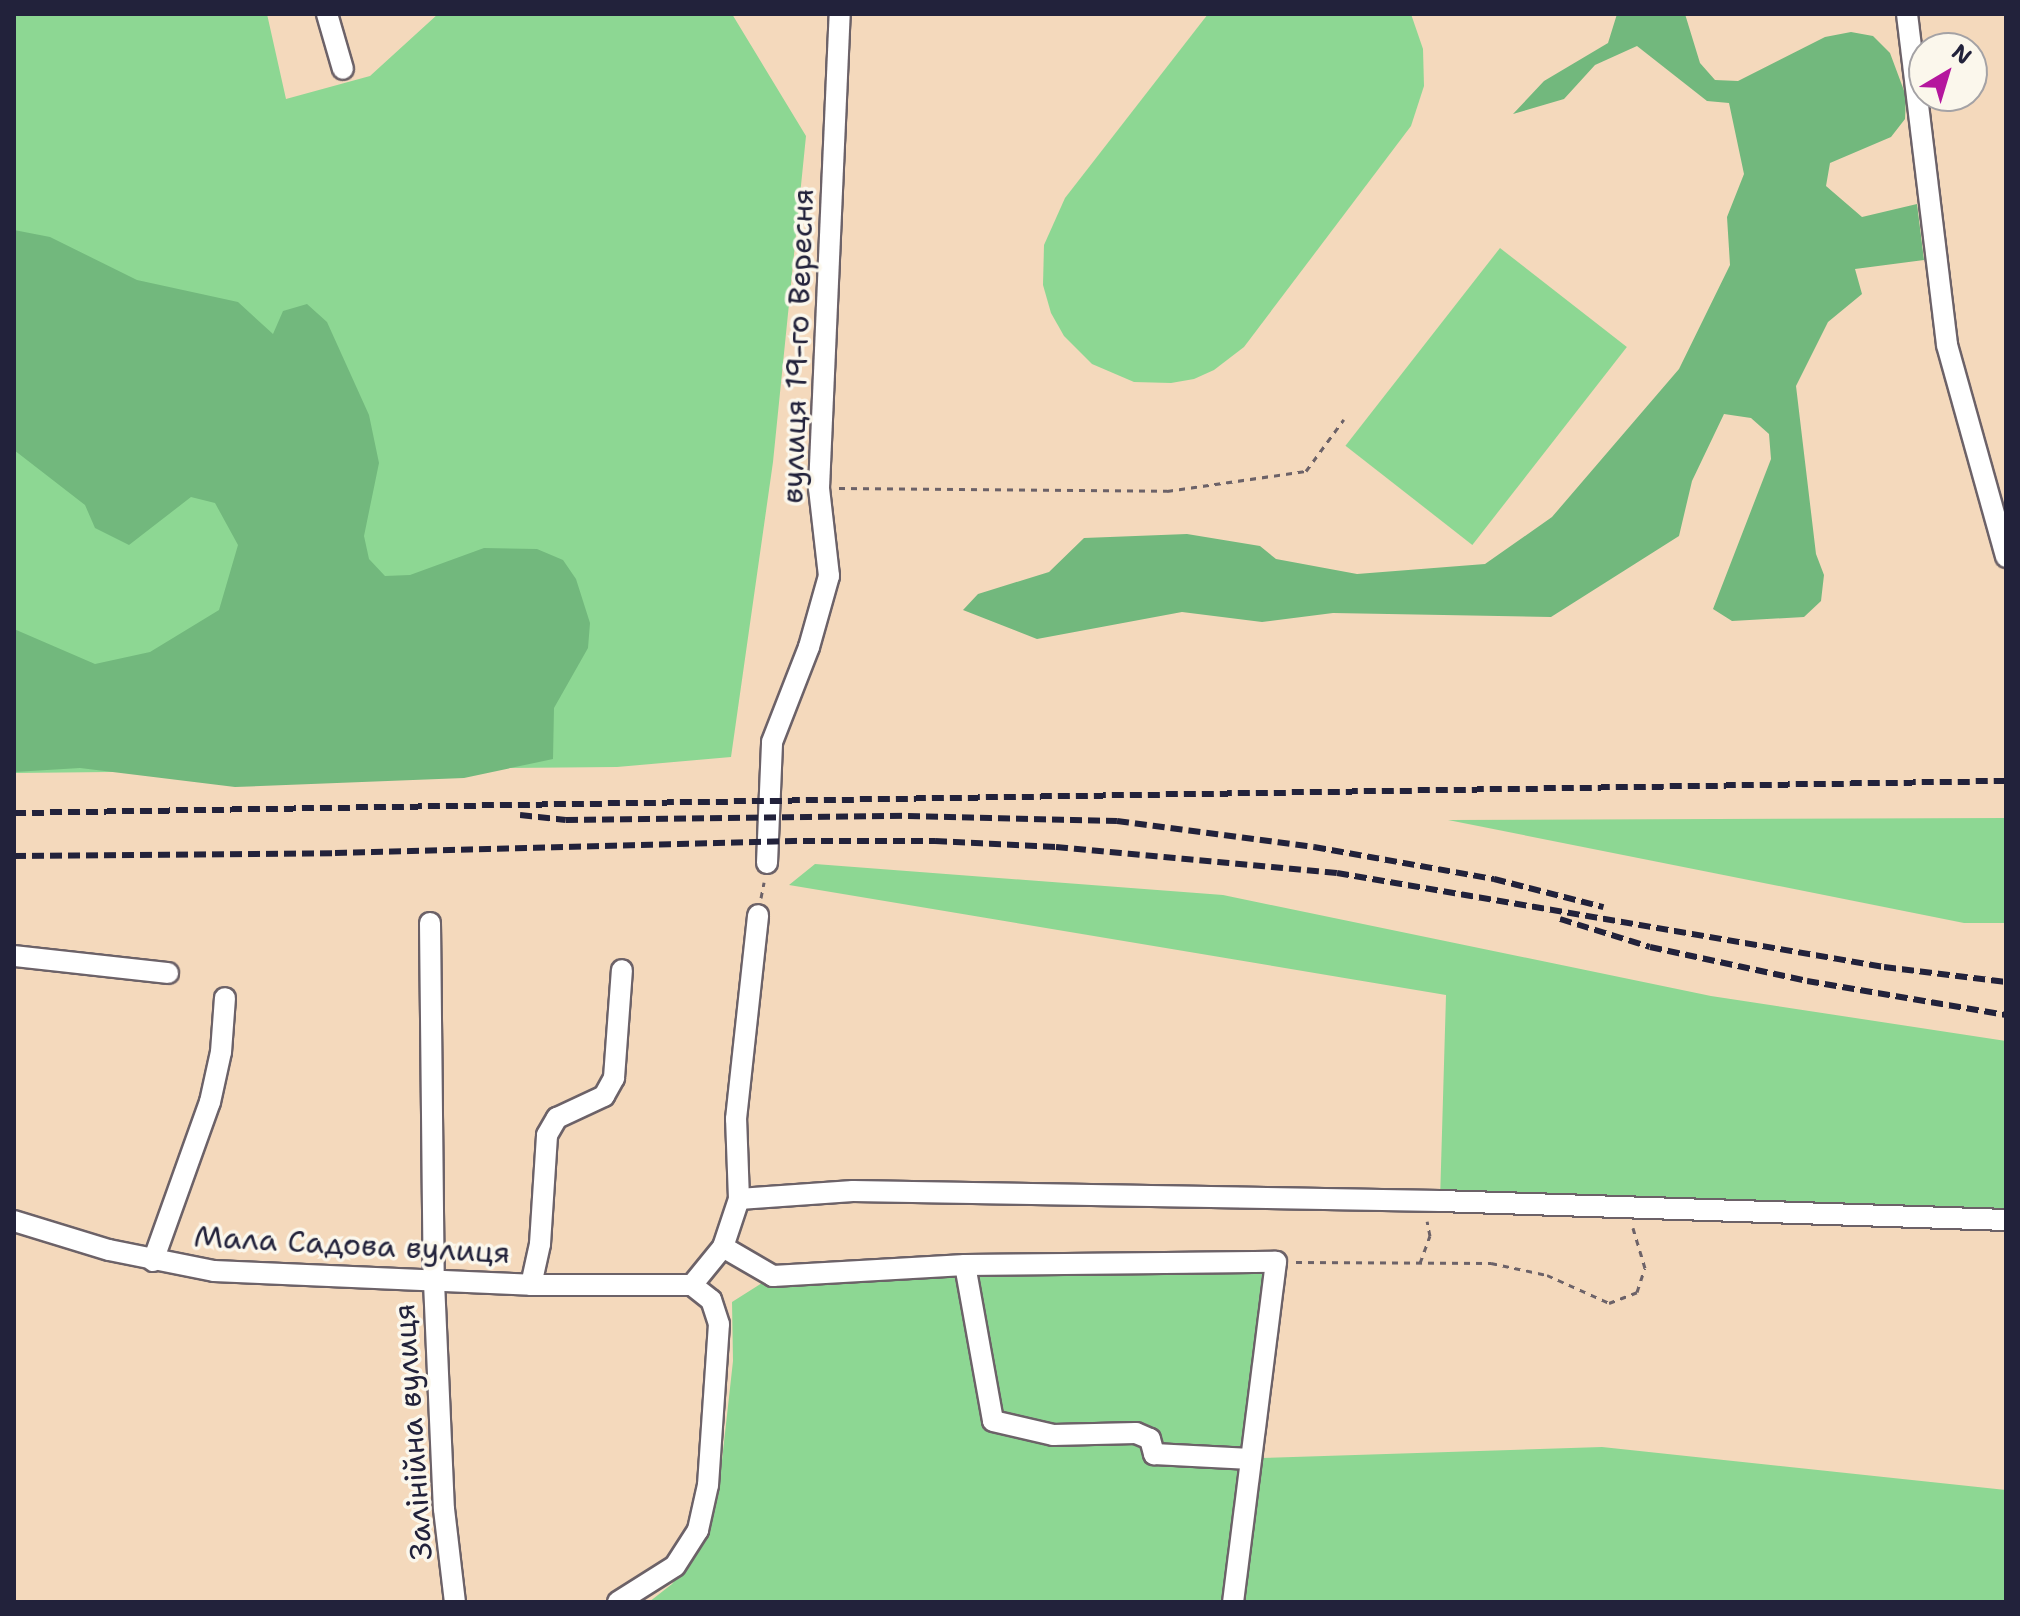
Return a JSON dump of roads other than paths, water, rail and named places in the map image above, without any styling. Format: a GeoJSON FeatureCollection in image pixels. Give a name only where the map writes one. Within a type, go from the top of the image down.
{"type":"FeatureCollection","features":[{"type":"Feature","properties":{"kind":"street"},"geometry":{"type":"LineString","coordinates":[[327,14],[343,69]]}},
{"type":"Feature","properties":{"kind":"street","name":"вулиця 19-го Вересня"},"geometry":{"type":"LineString","coordinates":[[767,863],[772,742],[782,707],[809,647],[829,576],[819,488],[840,14]]}},
{"type":"Feature","properties":{"kind":"street"},"geometry":{"type":"LineString","coordinates":[[1907,14],[1947,345],[2006,557]]}},
{"type":"Feature","properties":{"kind":"street"},"geometry":{"type":"LineString","coordinates":[[618,1602],[675,1566],[698,1530],[708,1485],[719,1324],[711,1300],[692,1285],[723,1247],[739,1199],[736,1119],[758,915]]}},
{"type":"Feature","properties":{"kind":"street","name":"Залінійна вулиця"},"geometry":{"type":"LineString","coordinates":[[430,923],[434,1282],[444,1509],[455,1602]]}},
{"type":"Feature","properties":{"kind":"street"},"geometry":{"type":"LineString","coordinates":[[14,956],[168,973]]}},
{"type":"Feature","properties":{"kind":"street"},"geometry":{"type":"LineString","coordinates":[[531,1285],[540,1244],[547,1135],[557,1118],[604,1096],[614,1078],[622,970]]}},
{"type":"Feature","properties":{"kind":"street"},"geometry":{"type":"LineString","coordinates":[[153,1261],[210,1102],[221,1052],[225,998]]}},
{"type":"Feature","properties":{"kind":"street"},"geometry":{"type":"LineString","coordinates":[[739,1199],[853,1191],[1423,1200],[2006,1220]]}},
{"type":"Feature","properties":{"kind":"street","name":"Мала Садова вулиця"},"geometry":{"type":"LineString","coordinates":[[14,1221],[153,1261],[214,1271],[531,1285],[692,1285]]}},
{"type":"Feature","properties":{"kind":"street"},"geometry":{"type":"LineString","coordinates":[[723,1247],[773,1276],[965,1265],[1276,1262],[1233,1602]]}},
{"type":"Feature","properties":{"kind":"street"},"geometry":{"type":"LineString","coordinates":[[965,1265],[993,1421],[1053,1435],[1136,1433],[1150,1439],[1154,1454],[1251,1459]]}},
{"type":"Feature","properties":{"kind":"railway"},"geometry":{"type":"LineString","coordinates":[[14,813],[2006,781]]}},
{"type":"Feature","properties":{"kind":"railway"},"geometry":{"type":"LineString","coordinates":[[520,815],[566,820],[908,816],[1117,821],[1314,847],[1494,879],[1603,907]]}},
{"type":"Feature","properties":{"kind":"railway"},"geometry":{"type":"LineString","coordinates":[[14,856],[335,853],[803,841],[935,841],[1056,847],[1337,873],[1884,967],[2006,982]]}},
{"type":"Feature","properties":{"kind":"railway"},"geometry":{"type":"LineString","coordinates":[[1560,919],[1650,947],[1807,981],[2006,1015]]}}]}
